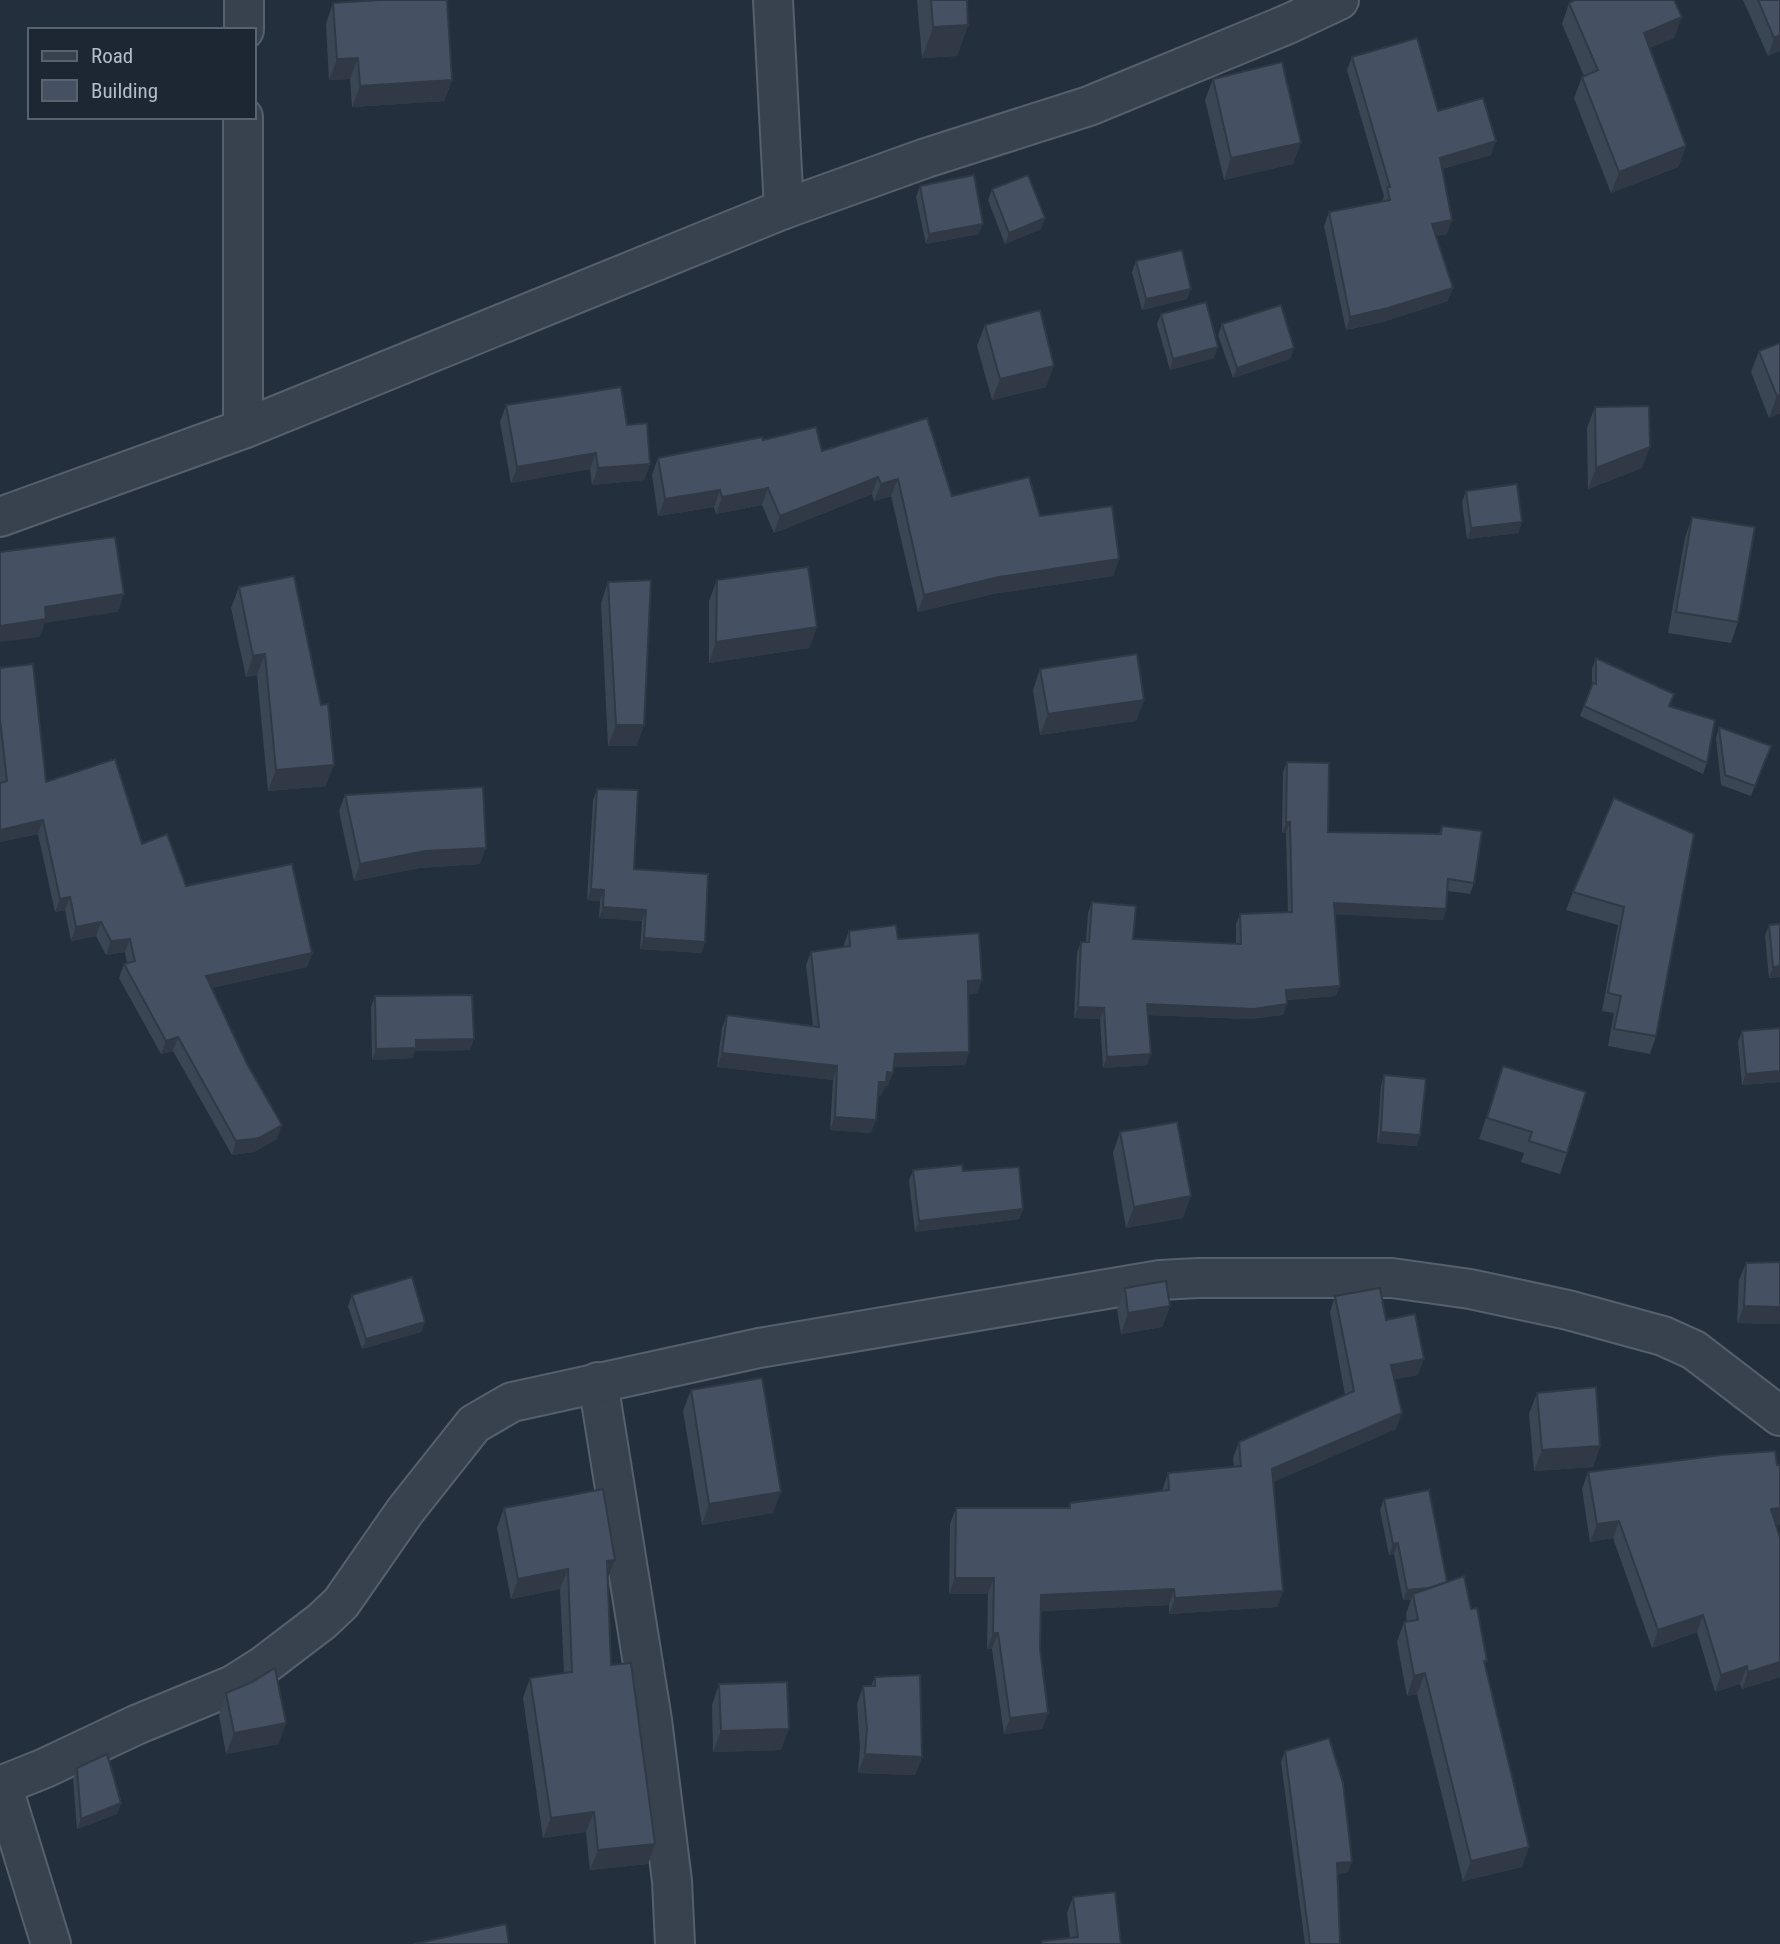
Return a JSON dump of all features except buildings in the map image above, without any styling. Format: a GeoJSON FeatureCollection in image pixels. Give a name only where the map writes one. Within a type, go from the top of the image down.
{"type":"FeatureCollection","features":[{"type":"Feature","properties":{"kind":"street"},"geometry":{"type":"LineString","coordinates":[[244,0],[244,28]]}},
{"type":"Feature","properties":{"kind":"street"},"geometry":{"type":"LineString","coordinates":[[772,0],[784,209]]}},
{"type":"Feature","properties":{"kind":"street"},"geometry":{"type":"LineString","coordinates":[[0,517],[243,429],[784,209],[926,158],[1090,106],[1288,12],[1339,0]]}},
{"type":"Feature","properties":{"kind":"street"},"geometry":{"type":"LineString","coordinates":[[243,119],[243,429]]}},
{"type":"Feature","properties":{"kind":"street"},"geometry":{"type":"LineString","coordinates":[[51,1944],[1,1785],[233,1685],[263,1666],[341,1603],[405,1511],[474,1424],[512,1402],[760,1348],[1160,1280],[1392,1278],[1482,1292],[1568,1310],[1664,1336],[1694,1350],[1780,1416]]}},
{"type":"Feature","properties":{"kind":"street"},"geometry":{"type":"LineString","coordinates":[[598,1382],[652,1720],[672,1881],[675,1944]]}}]}
